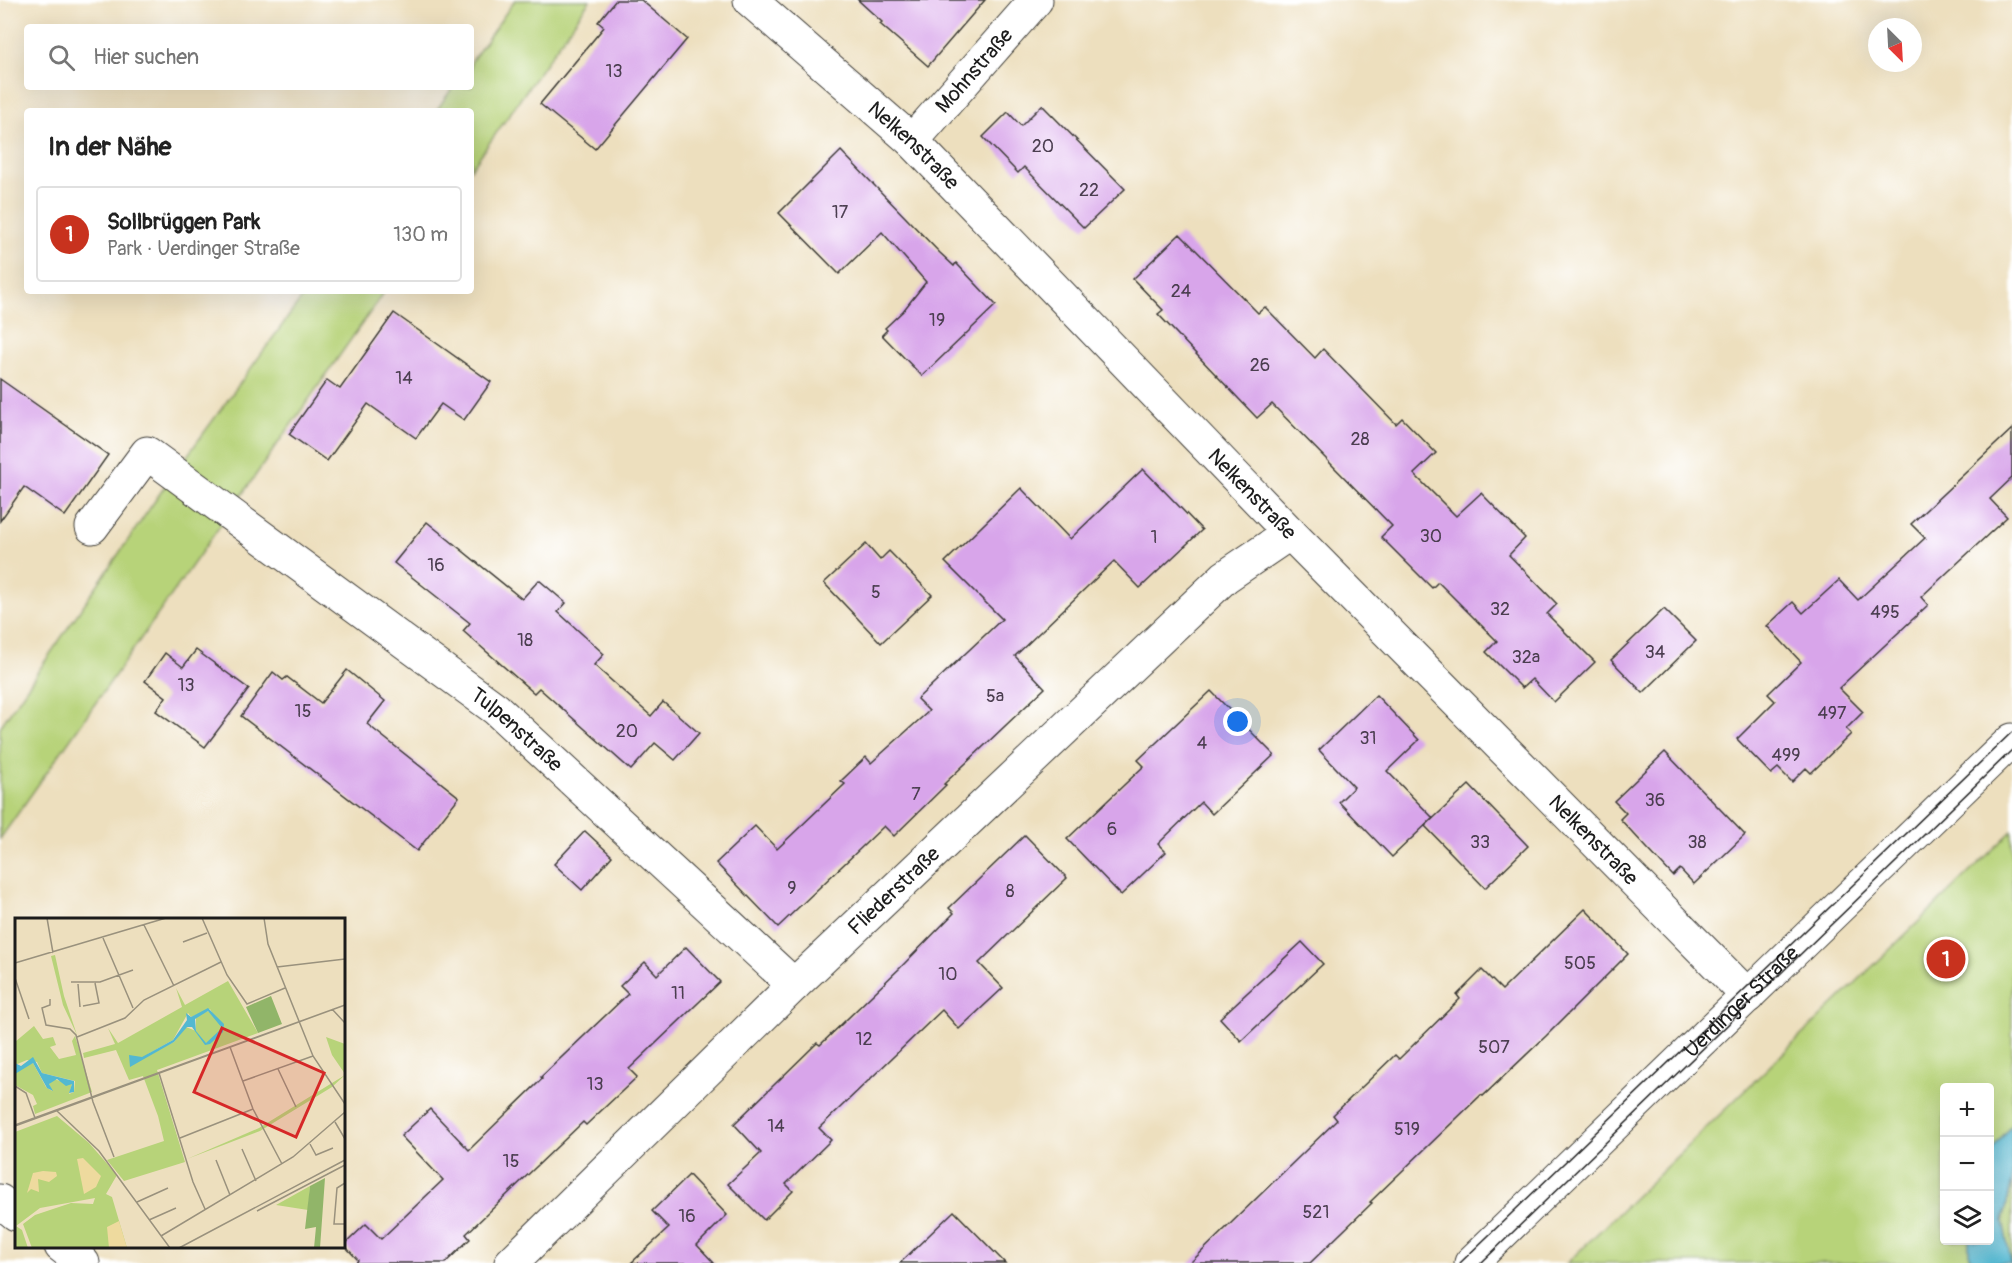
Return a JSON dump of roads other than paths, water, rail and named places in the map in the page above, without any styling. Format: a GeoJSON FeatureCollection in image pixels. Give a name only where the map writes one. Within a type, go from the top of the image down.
{"type":"FeatureCollection","features":[{"type":"Feature","properties":{"kind":"street","name":"Nelkenstraße"},"geometry":{"type":"LineString","coordinates":[[750,0],[912,141],[1290,533],[1748,996]]}},
{"type":"Feature","properties":{"kind":"street","name":"Mohnstraße"},"geometry":{"type":"LineString","coordinates":[[912,141],[1036,0]]}},
{"type":"Feature","properties":{"kind":"street","name":"Tulpenstraße"},"geometry":{"type":"LineString","coordinates":[[92,527],[147,453],[496,709],[794,985]]}},
{"type":"Feature","properties":{"kind":"street","name":"Fliederstraße"},"geometry":{"type":"LineString","coordinates":[[511,1263],[794,985],[1226,577],[1290,533]]}},
{"type":"Feature","properties":{"kind":"street","name":"Uerdinger Straße"},"geometry":{"type":"LineString","coordinates":[[1471,1263],[2012,740]]}},
{"type":"Feature","properties":{"kind":"street"},"geometry":{"type":"LineString","coordinates":[[0,1201],[15,1213]]}},
{"type":"Feature","properties":{"kind":"street"},"geometry":{"type":"LineString","coordinates":[[64,1248],[83,1263]]}},
{"type":"Feature","properties":{"kind":"water"},"geometry":{"type":"Polygon","coordinates":[[[2012,1124],[2012,1180],[2003,1221],[2011,1263],[1973,1263],[1969,1245],[1994,1245],[1994,1148],[2012,1124]]]}},
{"type":"Feature","properties":{"kind":"tram line"},"geometry":{"type":"LineString","coordinates":[[1460,1263],[2012,732]]}},
{"type":"Feature","properties":{"kind":"tram line"},"geometry":{"type":"LineString","coordinates":[[1481,1263],[2012,750]]}},
{"type":"Feature","properties":{"kind":"place","name":"Sollbrüggen Park"},"geometry":{"type":"Point","coordinates":[1946,959]}}]}
